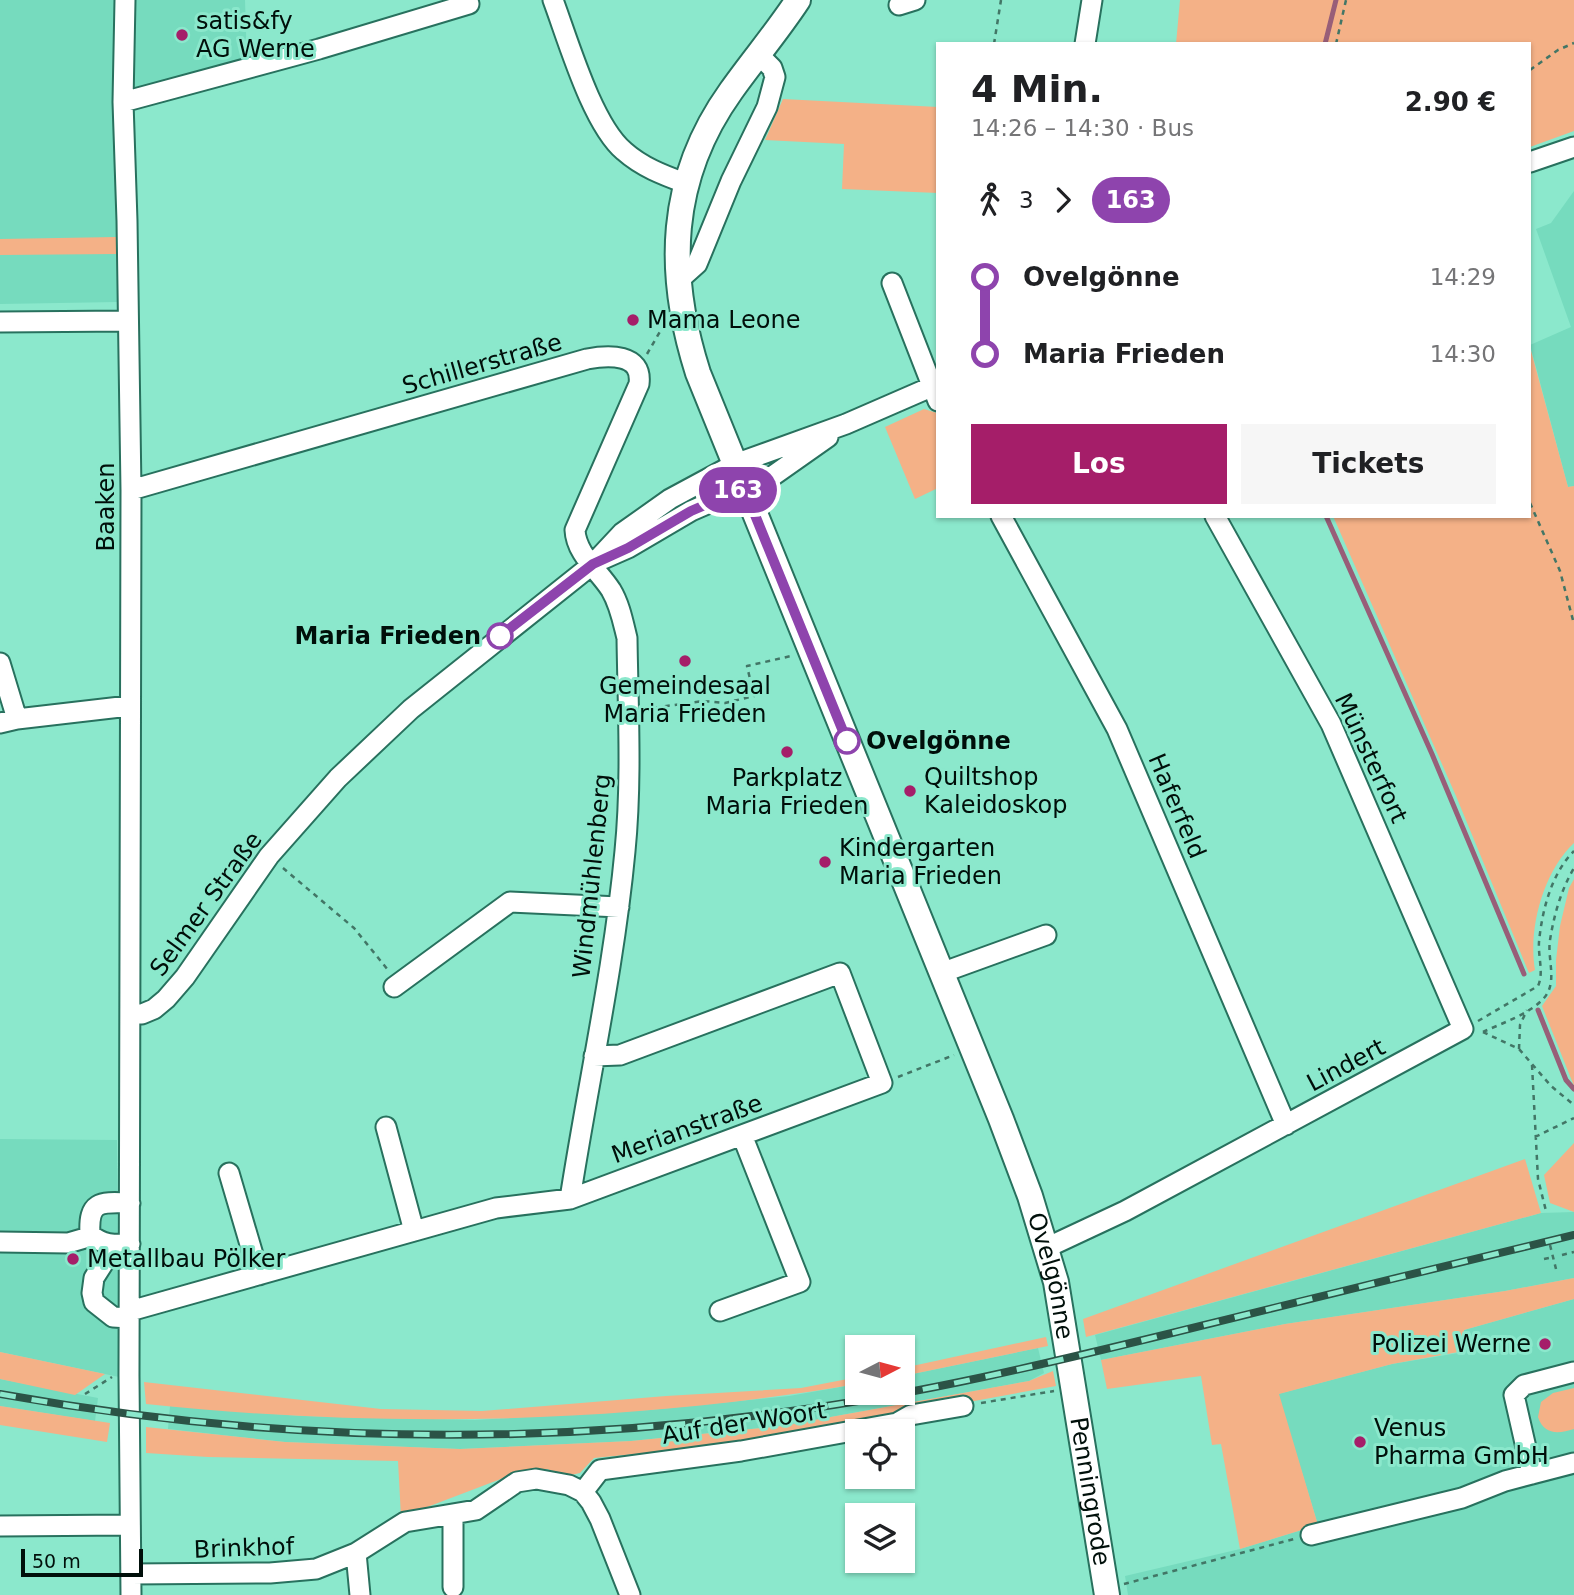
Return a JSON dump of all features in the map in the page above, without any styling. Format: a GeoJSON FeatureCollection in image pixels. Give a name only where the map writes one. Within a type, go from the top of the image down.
{"type":"FeatureCollection","features":[{"type":"Feature","properties":{"kind":"main road","name":"Ovelgönne"},"geometry":{"type":"LineString","coordinates":[[798,0],[730,91],[705,132],[685,183],[676,248],[687,341],[1030,1196],[1056,1282],[1074,1389]]}},
{"type":"Feature","properties":{"kind":"main road","name":"Penningrode"},"geometry":{"type":"LineString","coordinates":[[1074,1389],[1107,1593]]}},
{"type":"Feature","properties":{"kind":"street","name":"Baaken"},"geometry":{"type":"LineString","coordinates":[[125,0],[123,102],[131,490],[130,1014]]}},
{"type":"Feature","properties":{"kind":"street"},"geometry":{"type":"LineString","coordinates":[[554,0],[586,86],[607,131],[622,150],[651,170],[685,183]]}},
{"type":"Feature","properties":{"kind":"street"},"geometry":{"type":"LineString","coordinates":[[1085,42],[1092,0]]}},
{"type":"Feature","properties":{"kind":"street"},"geometry":{"type":"LineString","coordinates":[[123,102],[319,49],[469,4]]}},
{"type":"Feature","properties":{"kind":"street"},"geometry":{"type":"LineString","coordinates":[[678,281],[697,264],[730,181],[766,107],[775,77],[772,68],[759,55]]}},
{"type":"Feature","properties":{"kind":"street"},"geometry":{"type":"LineString","coordinates":[[1531,162],[1574,147]]}},
{"type":"Feature","properties":{"kind":"street"},"geometry":{"type":"LineString","coordinates":[[846,424],[936,391],[892,283]]}},
{"type":"Feature","properties":{"kind":"street"},"geometry":{"type":"LineString","coordinates":[[0,322],[128,321]]}},
{"type":"Feature","properties":{"kind":"street","name":"Schillerstraße"},"geometry":{"type":"LineString","coordinates":[[131,490],[587,359],[621,357],[628,359],[638,370]]}},
{"type":"Feature","properties":{"kind":"street"},"geometry":{"type":"LineString","coordinates":[[593,564],[579,548],[575,537],[576,524],[639,384],[638,370]]}},
{"type":"Feature","properties":{"kind":"street","name":"Selmer Straße"},"geometry":{"type":"LineString","coordinates":[[130,1014],[142,1014],[154,1009],[166,999],[270,856],[338,778],[411,709],[593,564],[622,533],[687,488],[735,464],[846,424]]}},
{"type":"Feature","properties":{"kind":"street","name":"Selmer Straße"},"geometry":{"type":"LineString","coordinates":[[593,564],[628,548],[691,511],[774,475],[846,424]]}},
{"type":"Feature","properties":{"kind":"street","name":"Haferfeld"},"geometry":{"type":"LineString","coordinates":[[1002,518],[1117,729],[1286,1125]]}},
{"type":"Feature","properties":{"kind":"street","name":"Münsterfort"},"geometry":{"type":"LineString","coordinates":[[1216,518],[1332,724],[1463,1029]]}},
{"type":"Feature","properties":{"kind":"street","name":"Windmühlenberg"},"geometry":{"type":"LineString","coordinates":[[570,1199],[619,907],[626,825],[627,638],[612,592],[593,564]]}},
{"type":"Feature","properties":{"kind":"street"},"geometry":{"type":"LineString","coordinates":[[0,663],[8,721],[129,706]]}},
{"type":"Feature","properties":{"kind":"street"},"geometry":{"type":"LineString","coordinates":[[397,986],[510,902],[619,907]]}},
{"type":"Feature","properties":{"kind":"street"},"geometry":{"type":"LineString","coordinates":[[940,973],[1046,935]]}},
{"type":"Feature","properties":{"kind":"street"},"geometry":{"type":"LineString","coordinates":[[594,1056],[620,1055],[839,973],[882,1083]]}},
{"type":"Feature","properties":{"kind":"street"},"geometry":{"type":"LineString","coordinates":[[130,1014],[130,1203],[122,1244],[130,1315],[131,1595]]}},
{"type":"Feature","properties":{"kind":"street","name":"Lindert"},"geometry":{"type":"LineString","coordinates":[[1046,1248],[1125,1211],[1463,1029]]}},
{"type":"Feature","properties":{"kind":"street","name":"Merianstraße"},"geometry":{"type":"LineString","coordinates":[[130,1315],[259,1275],[496,1208],[570,1199],[882,1083]]}},
{"type":"Feature","properties":{"kind":"street"},"geometry":{"type":"LineString","coordinates":[[386,1127],[414,1231]]}},
{"type":"Feature","properties":{"kind":"street"},"geometry":{"type":"LineString","coordinates":[[720,1311],[800,1282],[742,1135]]}},
{"type":"Feature","properties":{"kind":"street"},"geometry":{"type":"LineString","coordinates":[[229,1173],[259,1275]]}},
{"type":"Feature","properties":{"kind":"street"},"geometry":{"type":"LineString","coordinates":[[92,1237],[89,1223],[91,1211],[97,1205],[106,1202],[130,1203]]}},
{"type":"Feature","properties":{"kind":"street"},"geometry":{"type":"LineString","coordinates":[[0,1242],[68,1242],[92,1237],[107,1245],[122,1244]]}},
{"type":"Feature","properties":{"kind":"street"},"geometry":{"type":"LineString","coordinates":[[122,1244],[91,1285],[94,1302],[113,1317],[130,1315]]}},
{"type":"Feature","properties":{"kind":"street"},"geometry":{"type":"LineString","coordinates":[[1532,1474],[1514,1395],[1524,1385],[1574,1372]]}},
{"type":"Feature","properties":{"kind":"street","name":"Auf der Woort"},"geometry":{"type":"LineString","coordinates":[[583,1492],[600,1470],[754,1448],[897,1423],[911,1415],[962,1406]]}},
{"type":"Feature","properties":{"kind":"street"},"geometry":{"type":"LineString","coordinates":[[1311,1535],[1462,1498],[1505,1481],[1574,1463]]}},
{"type":"Feature","properties":{"kind":"street","name":"Brinkhof"},"geometry":{"type":"LineString","coordinates":[[131,1574],[301,1572],[356,1553],[405,1522],[475,1510],[517,1482],[536,1479],[553,1481],[583,1492]]}},
{"type":"Feature","properties":{"kind":"street"},"geometry":{"type":"LineString","coordinates":[[583,1492],[600,1518],[630,1595]]}},
{"type":"Feature","properties":{"kind":"street"},"geometry":{"type":"LineString","coordinates":[[453,1514],[453,1587]]}},
{"type":"Feature","properties":{"kind":"street"},"geometry":{"type":"LineString","coordinates":[[0,1526],[129,1525]]}},
{"type":"Feature","properties":{"kind":"street"},"geometry":{"type":"LineString","coordinates":[[356,1553],[360,1595]]}},
{"type":"Feature","properties":{"kind":"path"},"geometry":{"type":"LineString","coordinates":[[994,42],[1001,0]]}},
{"type":"Feature","properties":{"kind":"path"},"geometry":{"type":"LineString","coordinates":[[1336,42],[1346,0]]}},
{"type":"Feature","properties":{"kind":"path"},"geometry":{"type":"LineString","coordinates":[[1531,69],[1558,50],[1574,43]]}},
{"type":"Feature","properties":{"kind":"path"},"geometry":{"type":"LineString","coordinates":[[638,370],[666,321]]}},
{"type":"Feature","properties":{"kind":"path"},"geometry":{"type":"LineString","coordinates":[[1531,505],[1557,562],[1574,624]]}},
{"type":"Feature","properties":{"kind":"path"},"geometry":{"type":"LineString","coordinates":[[628,712],[703,701],[725,703],[754,696],[747,666],[793,656]]}},
{"type":"Feature","properties":{"kind":"path"},"geometry":{"type":"LineString","coordinates":[[1463,1029],[1538,986],[1541,977],[1539,943],[1547,905],[1562,865],[1574,851]]}},
{"type":"Feature","properties":{"kind":"path"},"geometry":{"type":"LineString","coordinates":[[270,856],[354,928],[397,986]]}},
{"type":"Feature","properties":{"kind":"path"},"geometry":{"type":"LineString","coordinates":[[1574,868],[1564,886],[1550,941],[1551,979],[1548,992],[1527,1010],[1484,1033],[1519,1049],[1551,1086],[1574,1105]]}},
{"type":"Feature","properties":{"kind":"path"},"geometry":{"type":"LineString","coordinates":[[1519,1049],[1520,1025],[1527,1010]]}},
{"type":"Feature","properties":{"kind":"path"},"geometry":{"type":"LineString","coordinates":[[882,1083],[971,1048]]}},
{"type":"Feature","properties":{"kind":"path"},"geometry":{"type":"LineString","coordinates":[[1532,1065],[1538,1179],[1546,1211]]}},
{"type":"Feature","properties":{"kind":"path"},"geometry":{"type":"LineString","coordinates":[[1535,1137],[1574,1118]]}},
{"type":"Feature","properties":{"kind":"path"},"geometry":{"type":"LineString","coordinates":[[1550,1245],[1556,1269]]}},
{"type":"Feature","properties":{"kind":"path"},"geometry":{"type":"LineString","coordinates":[[1562,1255],[1574,1252]]}},
{"type":"Feature","properties":{"kind":"path"},"geometry":{"type":"LineString","coordinates":[[1544,1259],[1553,1257]]}},
{"type":"Feature","properties":{"kind":"path"},"geometry":{"type":"LineString","coordinates":[[85,1394],[113,1377]]}},
{"type":"Feature","properties":{"kind":"path"},"geometry":{"type":"LineString","coordinates":[[962,1406],[1046,1393]]}},
{"type":"Feature","properties":{"kind":"path"},"geometry":{"type":"LineString","coordinates":[[1107,1593],[1118,1585],[1311,1535]]}},
{"type":"Feature","properties":{"kind":"shaded area"},"geometry":{"type":"Polygon","coordinates":[[[0,0],[245,0],[247,63],[114,98],[117,302],[0,304],[0,0]]]}},
{"type":"Feature","properties":{"kind":"shaded area"},"geometry":{"type":"Polygon","coordinates":[[[1180,0],[1574,0],[1574,131],[1531,147],[1531,42],[1176,42],[1180,0]]]}},
{"type":"Feature","properties":{"kind":"shaded area"},"geometry":{"type":"Polygon","coordinates":[[[783,99],[936,107],[936,193],[842,189],[844,144],[765,140],[783,99]]]}},
{"type":"Feature","properties":{"kind":"shaded area"},"geometry":{"type":"Polygon","coordinates":[[[1574,191],[1574,486],[1568,487],[1531,349],[1531,345],[1571,327],[1536,229],[1551,223],[1574,191]]]}},
{"type":"Feature","properties":{"kind":"shaded area"},"geometry":{"type":"Polygon","coordinates":[[[116,237],[116,254],[0,255],[0,239],[116,237]]]}},
{"type":"Feature","properties":{"kind":"shaded area"},"geometry":{"type":"Polygon","coordinates":[[[1531,351],[1568,487],[1574,486],[1574,843],[1554,869],[1540,902],[1534,937],[1535,970],[1529,973],[1456,796],[1334,518],[1531,518],[1531,351]]]}},
{"type":"Feature","properties":{"kind":"shaded area"},"geometry":{"type":"Polygon","coordinates":[[[924,409],[936,413],[936,489],[915,499],[885,427],[924,409]]]}},
{"type":"Feature","properties":{"kind":"shaded area"},"geometry":{"type":"Polygon","coordinates":[[[1574,879],[1574,1086],[1542,1006],[1556,986],[1560,926],[1569,888],[1574,879]]]}},
{"type":"Feature","properties":{"kind":"shaded area"},"geometry":{"type":"Polygon","coordinates":[[[0,1139],[117,1140],[119,1377],[0,1352],[0,1139]]]}},
{"type":"Feature","properties":{"kind":"shaded area"},"geometry":{"type":"Polygon","coordinates":[[[1574,1143],[1574,1212],[1550,1203],[1544,1175],[1574,1143]]]}},
{"type":"Feature","properties":{"kind":"shaded area"},"geometry":{"type":"Polygon","coordinates":[[[1525,1159],[1541,1213],[1086,1337],[1083,1319],[1525,1159]]]}},
{"type":"Feature","properties":{"kind":"shaded area"},"geometry":{"type":"Polygon","coordinates":[[[1574,1212],[1574,1278],[1285,1324],[1101,1360],[1095,1335],[1541,1213],[1574,1212]]]}},
{"type":"Feature","properties":{"kind":"shaded area"},"geometry":{"type":"Polygon","coordinates":[[[1574,1278],[1574,1299],[1464,1330],[1464,1351],[1392,1364],[1279,1394],[1318,1525],[1240,1549],[1221,1444],[1212,1445],[1201,1376],[1107,1389],[1101,1360],[1285,1324],[1574,1278]]]}},
{"type":"Feature","properties":{"kind":"shaded area"},"geometry":{"type":"Polygon","coordinates":[[[1574,1299],[1574,1595],[1128,1595],[1125,1576],[1240,1549],[1318,1525],[1278,1394],[1392,1364],[1464,1352],[1464,1330],[1574,1299]]]}},
{"type":"Feature","properties":{"kind":"shaded area"},"geometry":{"type":"Polygon","coordinates":[[[1046,1337],[1048,1346],[915,1374],[915,1365],[1046,1337]]]}},
{"type":"Feature","properties":{"kind":"shaded area"},"geometry":{"type":"Polygon","coordinates":[[[1038,1348],[1044,1373],[1029,1381],[915,1402],[915,1374],[1038,1348]]]}},
{"type":"Feature","properties":{"kind":"shaded area"},"geometry":{"type":"Polygon","coordinates":[[[0,1352],[105,1374],[75,1395],[0,1379],[0,1352]]]}},
{"type":"Feature","properties":{"kind":"shaded area"},"geometry":{"type":"Polygon","coordinates":[[[1053,1371],[1056,1386],[875,1419],[845,1419],[845,1425],[777,1437],[717,1446],[594,1458],[580,1473],[567,1476],[547,1469],[519,1472],[401,1517],[398,1461],[146,1453],[146,1427],[285,1442],[460,1449],[631,1441],[781,1426],[897,1405],[915,1405],[915,1402],[1029,1381],[1053,1371]]]}},
{"type":"Feature","properties":{"kind":"shaded area"},"geometry":{"type":"Polygon","coordinates":[[[0,1379],[98,1398],[95,1421],[0,1406],[0,1379]]]}},
{"type":"Feature","properties":{"kind":"shaded area"},"geometry":{"type":"Polygon","coordinates":[[[845,1380],[845,1386],[681,1408],[503,1418],[413,1419],[235,1412],[146,1404],[144,1382],[381,1409],[482,1411],[801,1388],[845,1380]]]}},
{"type":"Feature","properties":{"kind":"shaded area"},"geometry":{"type":"Polygon","coordinates":[[[845,1386],[845,1405],[897,1405],[781,1426],[631,1441],[460,1449],[285,1442],[168,1429],[170,1406],[301,1416],[475,1420],[650,1410],[789,1396],[845,1386]]]}},
{"type":"Feature","properties":{"kind":"shaded area"},"geometry":{"type":"Polygon","coordinates":[[[1574,1388],[1574,1429],[1562,1432],[1548,1430],[1538,1417],[1541,1402],[1553,1393],[1574,1388]]]}},
{"type":"Feature","properties":{"kind":"shaded area"},"geometry":{"type":"Polygon","coordinates":[[[0,1406],[110,1423],[107,1442],[0,1425],[0,1406]]]}},
{"type":"Feature","properties":{"kind":"waterway"},"geometry":{"type":"LineString","coordinates":[[1326,42],[1336,0]]}},
{"type":"Feature","properties":{"kind":"waterway"},"geometry":{"type":"LineString","coordinates":[[1327,518],[1432,754],[1524,974]]}},
{"type":"Feature","properties":{"kind":"waterway"},"geometry":{"type":"LineString","coordinates":[[1538,1010],[1566,1080],[1574,1089]]}},
{"type":"Feature","properties":{"kind":"railway"},"geometry":{"type":"LineString","coordinates":[[0,1394],[98,1410],[296,1430],[494,1434],[593,1431],[692,1423],[840,1404],[985,1377],[1574,1235]]}},
{"type":"Feature","properties":{"kind":"bus line","name":"163"},"geometry":{"type":"LineString","coordinates":[[500,636],[593,564],[628,548],[691,511],[744,488],[847,741]]}},
{"type":"Feature","properties":{"kind":"place","name":"satis&fy AG Werne"},"geometry":{"type":"Point","coordinates":[182,35]}},
{"type":"Feature","properties":{"kind":"place","name":"Mama Leone"},"geometry":{"type":"Point","coordinates":[633,320]}},
{"type":"Feature","properties":{"kind":"place","name":"Maria Frieden"},"geometry":{"type":"Point","coordinates":[500,636]}},
{"type":"Feature","properties":{"kind":"place","name":"Gemeindesaal Maria Frieden"},"geometry":{"type":"Point","coordinates":[685,661]}},
{"type":"Feature","properties":{"kind":"place","name":"Ovelgönne"},"geometry":{"type":"Point","coordinates":[847,741]}},
{"type":"Feature","properties":{"kind":"place","name":"Parkplatz Maria Frieden"},"geometry":{"type":"Point","coordinates":[787,752]}},
{"type":"Feature","properties":{"kind":"place","name":"Quiltshop Kaleidoskop"},"geometry":{"type":"Point","coordinates":[910,791]}},
{"type":"Feature","properties":{"kind":"place","name":"Kindergarten Maria Frieden"},"geometry":{"type":"Point","coordinates":[825,862]}},
{"type":"Feature","properties":{"kind":"place","name":"Metallbau Pölker"},"geometry":{"type":"Point","coordinates":[73,1259]}},
{"type":"Feature","properties":{"kind":"place","name":"Polizei Werne"},"geometry":{"type":"Point","coordinates":[1545,1344]}},
{"type":"Feature","properties":{"kind":"place","name":"Venus Pharma GmbH"},"geometry":{"type":"Point","coordinates":[1360,1442]}}]}
